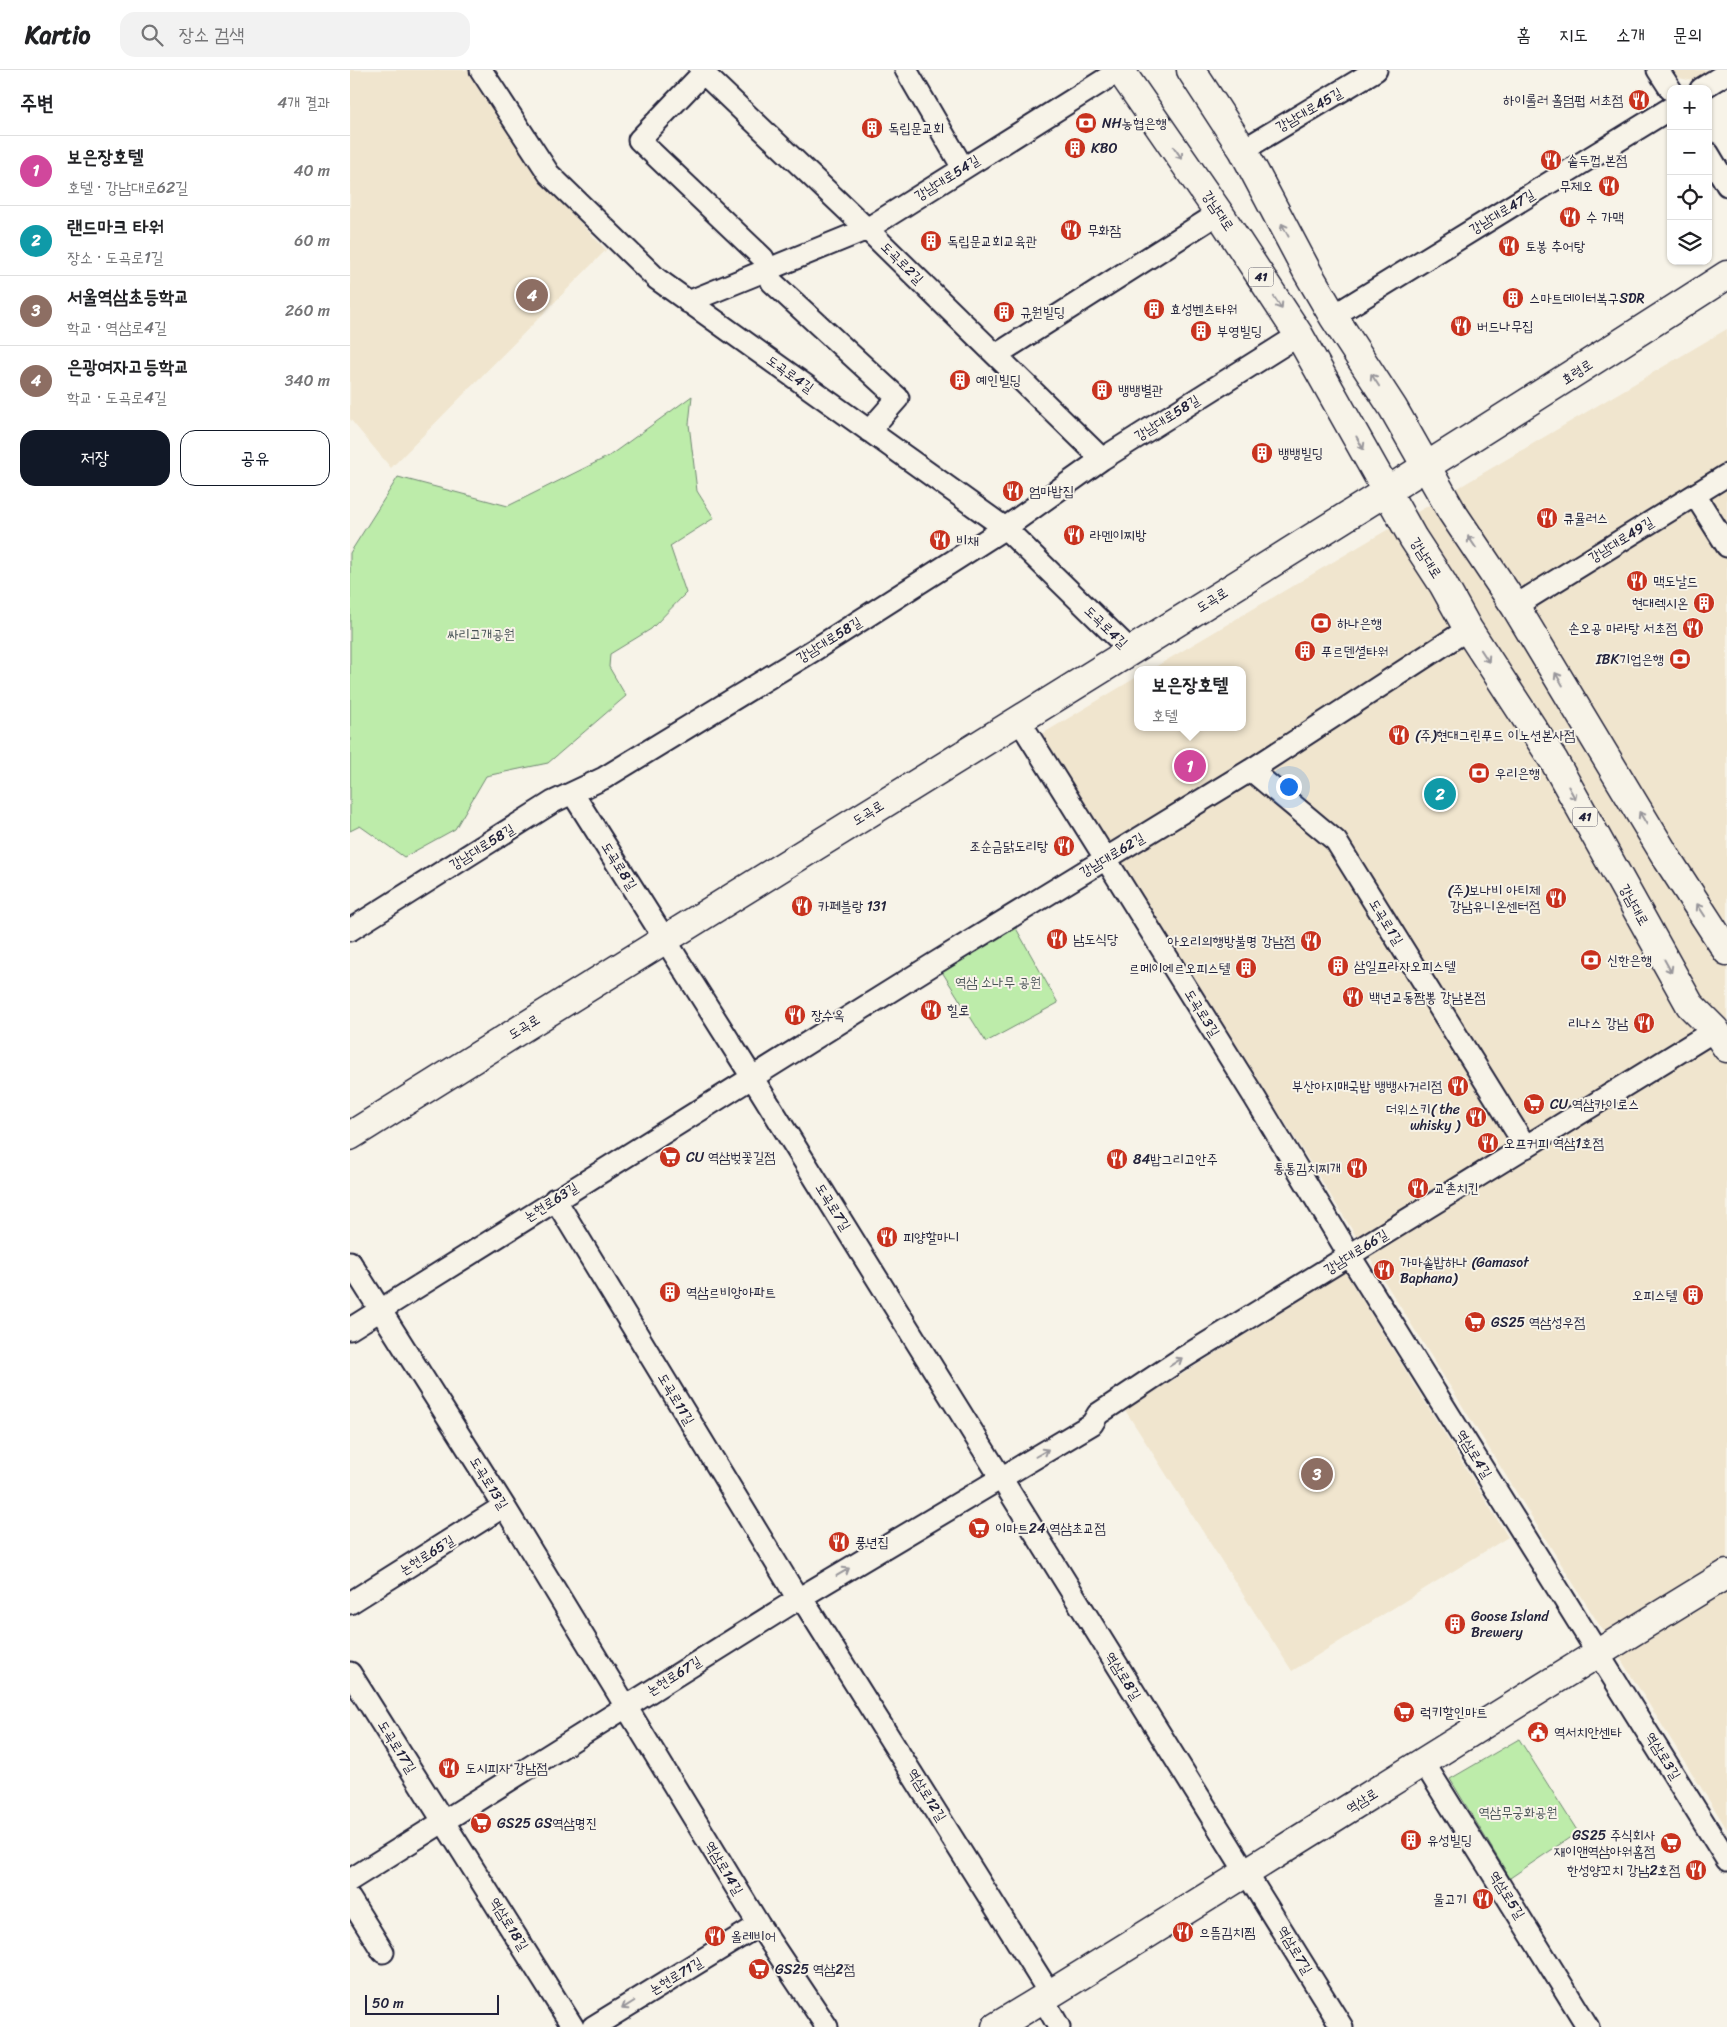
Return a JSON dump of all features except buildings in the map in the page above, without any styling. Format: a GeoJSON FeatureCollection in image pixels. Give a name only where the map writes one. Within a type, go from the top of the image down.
{"type":"FeatureCollection","features":[{"type":"Feature","properties":{"kind":"main road","name":"강남대로"},"geometry":{"type":"LineString","coordinates":[[1120,70],[1219,213],[1299,335],[1387,492],[1468,629],[1554,761],[1690,1005],[1721,1039]]}},
{"type":"Feature","properties":{"kind":"main road"},"geometry":{"type":"LineString","coordinates":[[1191,70],[1243,150],[1308,273],[1333,316],[1393,408],[1452,512],[1516,606],[1668,860],[1727,951]]}},
{"type":"Feature","properties":{"kind":"main road","name":"효령로"},"geometry":{"type":"LineString","coordinates":[[1387,492],[1727,275]]}},
{"type":"Feature","properties":{"kind":"main road","name":"도곡로"},"geometry":{"type":"LineString","coordinates":[[350,1136],[664,938],[1387,492]]}},
{"type":"Feature","properties":{"kind":"main road","name":"역삼로"},"geometry":{"type":"LineString","coordinates":[[996,2027],[1248,1873],[1598,1652],[1727,1574]]}},
{"type":"Feature","properties":{"kind":"street","name":"도곡로4길"},"geometry":{"type":"LineString","coordinates":[[481,70],[549,174],[657,278],[1005,528],[1130,650]]}},
{"type":"Feature","properties":{"kind":"street"},"geometry":{"type":"LineString","coordinates":[[906,70],[963,168]]}},
{"type":"Feature","properties":{"kind":"street","name":"강남대로54길"},"geometry":{"type":"LineString","coordinates":[[688,302],[867,228],[1120,70]]}},
{"type":"Feature","properties":{"kind":"street","name":"강남대로45길"},"geometry":{"type":"LineString","coordinates":[[1243,150],[1376,70]]}},
{"type":"Feature","properties":{"kind":"street"},"geometry":{"type":"LineString","coordinates":[[1658,70],[1668,85]]}},
{"type":"Feature","properties":{"kind":"street"},"geometry":{"type":"LineString","coordinates":[[701,71],[639,140],[763,258],[766,271],[772,282],[898,398],[869,430]]}},
{"type":"Feature","properties":{"kind":"street","name":"도곡로2길"},"geometry":{"type":"LineString","coordinates":[[701,71],[867,228],[1102,459]]}},
{"type":"Feature","properties":{"kind":"street"},"geometry":{"type":"LineString","coordinates":[[1708,85],[1727,73]]}},
{"type":"Feature","properties":{"kind":"street","name":"강남대로47길"},"geometry":{"type":"LineString","coordinates":[[1333,316],[1667,110]]}},
{"type":"Feature","properties":{"kind":"street"},"geometry":{"type":"LineString","coordinates":[[1712,160],[1727,185]]}},
{"type":"Feature","properties":{"kind":"street"},"geometry":{"type":"LineString","coordinates":[[996,355],[1219,213]]}},
{"type":"Feature","properties":{"kind":"street","name":"강남대로58길"},"geometry":{"type":"LineString","coordinates":[[350,930],[553,802],[574,794],[604,778],[814,650],[1005,528],[1102,459],[1299,335]]}},
{"type":"Feature","properties":{"kind":"street","name":"강남대로49길"},"geometry":{"type":"LineString","coordinates":[[1516,606],[1727,475]]}},
{"type":"Feature","properties":{"kind":"street"},"geometry":{"type":"LineString","coordinates":[[1695,495],[1727,546]]}},
{"type":"Feature","properties":{"kind":"street","name":"강남대로62길"},"geometry":{"type":"LineString","coordinates":[[752,1077],[1252,770],[1468,629]]}},
{"type":"Feature","properties":{"kind":"street","name":"도곡로3길"},"geometry":{"type":"LineString","coordinates":[[1019,720],[1350,1256]]}},
{"type":"Feature","properties":{"kind":"street","name":"도곡로1길"},"geometry":{"type":"LineString","coordinates":[[1252,770],[1336,841],[1526,1147]]}},
{"type":"Feature","properties":{"kind":"street","name":"도곡로8길"},"geometry":{"type":"LineString","coordinates":[[574,794],[664,938]]}},
{"type":"Feature","properties":{"kind":"street","name":"도곡로7길"},"geometry":{"type":"LineString","coordinates":[[664,938],[1000,1477]]}},
{"type":"Feature","properties":{"kind":"street","name":"강남대로66길"},"geometry":{"type":"LineString","coordinates":[[1000,1477],[1092,1424],[1098,1414],[1178,1361],[1526,1147],[1721,1039]]}},
{"type":"Feature","properties":{"kind":"street","name":"논현로63길"},"geometry":{"type":"LineString","coordinates":[[350,1329],[752,1077]]}},
{"type":"Feature","properties":{"kind":"street","name":"도곡로11길"},"geometry":{"type":"LineString","coordinates":[[555,1199],[800,1598]]}},
{"type":"Feature","properties":{"kind":"street","name":"역삼로4길"},"geometry":{"type":"LineString","coordinates":[[1350,1256],[1598,1652]]}},
{"type":"Feature","properties":{"kind":"street","name":"도곡로13길"},"geometry":{"type":"LineString","coordinates":[[350,1262],[504,1506],[624,1707]]}},
{"type":"Feature","properties":{"kind":"street","name":"논현로67길"},"geometry":{"type":"LineString","coordinates":[[350,1880],[624,1707],[1000,1477]]}},
{"type":"Feature","properties":{"kind":"street","name":"역삼로8길"},"geometry":{"type":"LineString","coordinates":[[1000,1477],[1158,1733],[1248,1873]]}},
{"type":"Feature","properties":{"kind":"street","name":"논현로65길"},"geometry":{"type":"LineString","coordinates":[[350,1603],[504,1506]]}},
{"type":"Feature","properties":{"kind":"street","name":"역삼로12길"},"geometry":{"type":"LineString","coordinates":[[800,1598],[1046,1996],[1059,2027]]}},
{"type":"Feature","properties":{"kind":"street","name":"역삼로3길"},"geometry":{"type":"LineString","coordinates":[[1598,1652],[1727,1860]]}},
{"type":"Feature","properties":{"kind":"street","name":"도곡로17길"},"geometry":{"type":"LineString","coordinates":[[350,1673],[444,1822]]}},
{"type":"Feature","properties":{"kind":"street","name":"역삼로14길"},"geometry":{"type":"LineString","coordinates":[[624,1707],[759,1926],[827,2027]]}},
{"type":"Feature","properties":{"kind":"street","name":"역삼로5길"},"geometry":{"type":"LineString","coordinates":[[1424,1763],[1588,2027]]}},
{"type":"Feature","properties":{"kind":"street","name":"역삼로18길"},"geometry":{"type":"LineString","coordinates":[[444,1822],[572,2027]]}},
{"type":"Feature","properties":{"kind":"street","name":"역삼로7길"},"geometry":{"type":"LineString","coordinates":[[1248,1873],[1342,2027]]}},
{"type":"Feature","properties":{"kind":"street"},"geometry":{"type":"LineString","coordinates":[[350,1899],[383,1952]]}},
{"type":"Feature","properties":{"kind":"street","name":"논현로71길"},"geometry":{"type":"LineString","coordinates":[[592,2027],[759,1926]]}},
{"type":"Feature","properties":{"kind":"shaded area"},"geometry":{"type":"Polygon","coordinates":[[[350,70],[468,70],[536,175],[606,250],[391,468],[350,419],[350,70]]]}},
{"type":"Feature","properties":{"kind":"shaded area"},"geometry":{"type":"Polygon","coordinates":[[[1671,70],[1720,70],[1706,79],[1693,81],[1679,78],[1671,70]]]}},
{"type":"Feature","properties":{"kind":"shaded area"},"geometry":{"type":"Polygon","coordinates":[[[1727,329],[1727,1829],[1042,734],[1134,679],[1134,731],[1246,731],[1246,666],[1157,666],[1727,329]]]}},
{"type":"Feature","properties":{"kind":"shaded area"},"geometry":{"type":"Polygon","coordinates":[[[1345,1272],[1508,1537],[1292,1671],[1125,1410],[1345,1272]]]}},
{"type":"Feature","properties":{"kind":"green space","name":"싸리고개공원"},"geometry":{"type":"Polygon","coordinates":[[[692,396],[689,424],[697,491],[714,518],[670,546],[686,593],[651,629],[610,654],[609,667],[626,696],[548,763],[486,776],[455,829],[404,857],[360,826],[350,831],[350,553],[398,477],[508,506],[609,456],[692,396]]]}},
{"type":"Feature","properties":{"kind":"green space","name":"역삼 소나무 공원"},"geometry":{"type":"Polygon","coordinates":[[[1013,923],[1058,1003],[986,1042],[939,967],[1013,923]]]}},
{"type":"Feature","properties":{"kind":"green space","name":"역삼무궁화공원"},"geometry":{"type":"Polygon","coordinates":[[[1519,1739],[1578,1832],[1510,1878],[1450,1779],[1519,1739]]]}},
{"type":"Feature","properties":{"kind":"place","name":"하이롤러 홀덤펍 서초점"},"geometry":{"type":"Point","coordinates":[1639,100]}},
{"type":"Feature","properties":{"kind":"place","name":"NH농협은행"},"geometry":{"type":"Point","coordinates":[1086,123]}},
{"type":"Feature","properties":{"kind":"place","name":"독립문교회"},"geometry":{"type":"Point","coordinates":[872,128]}},
{"type":"Feature","properties":{"kind":"place","name":"KBO"},"geometry":{"type":"Point","coordinates":[1075,148]}},
{"type":"Feature","properties":{"kind":"place","name":"솥두껍 본점"},"geometry":{"type":"Point","coordinates":[1551,160]}},
{"type":"Feature","properties":{"kind":"place","name":"무제오"},"geometry":{"type":"Point","coordinates":[1609,186]}},
{"type":"Feature","properties":{"kind":"place","name":"수 가맥"},"geometry":{"type":"Point","coordinates":[1570,217]}},
{"type":"Feature","properties":{"kind":"place","name":"무화잠"},"geometry":{"type":"Point","coordinates":[1071,230]}},
{"type":"Feature","properties":{"kind":"place","name":"독립문교회교육관"},"geometry":{"type":"Point","coordinates":[931,241]}},
{"type":"Feature","properties":{"kind":"place","name":"토봉 추어탕"},"geometry":{"type":"Point","coordinates":[1509,246]}},
{"type":"Feature","properties":{"kind":"place","name":"은광여자고등학교"},"geometry":{"type":"Point","coordinates":[532,295]}},
{"type":"Feature","properties":{"kind":"place","name":"스마트데이터복구SDR"},"geometry":{"type":"Point","coordinates":[1513,298]}},
{"type":"Feature","properties":{"kind":"place","name":"효성벤츠타워"},"geometry":{"type":"Point","coordinates":[1154,309]}},
{"type":"Feature","properties":{"kind":"place","name":"규원빌딩"},"geometry":{"type":"Point","coordinates":[1004,312]}},
{"type":"Feature","properties":{"kind":"place","name":"버드나무집"},"geometry":{"type":"Point","coordinates":[1461,326]}},
{"type":"Feature","properties":{"kind":"place","name":"부영빌딩"},"geometry":{"type":"Point","coordinates":[1201,331]}},
{"type":"Feature","properties":{"kind":"place","name":"예인빌딩"},"geometry":{"type":"Point","coordinates":[960,380]}},
{"type":"Feature","properties":{"kind":"place","name":"뱅뱅별관"},"geometry":{"type":"Point","coordinates":[1102,390]}},
{"type":"Feature","properties":{"kind":"place","name":"뱅뱅빌딩"},"geometry":{"type":"Point","coordinates":[1262,453]}},
{"type":"Feature","properties":{"kind":"place","name":"엄마밥집"},"geometry":{"type":"Point","coordinates":[1013,491]}},
{"type":"Feature","properties":{"kind":"place","name":"큐뮬러스"},"geometry":{"type":"Point","coordinates":[1547,518]}},
{"type":"Feature","properties":{"kind":"place","name":"라멘이찌방"},"geometry":{"type":"Point","coordinates":[1074,535]}},
{"type":"Feature","properties":{"kind":"place","name":"비채"},"geometry":{"type":"Point","coordinates":[940,540]}},
{"type":"Feature","properties":{"kind":"place","name":"맥도날드"},"geometry":{"type":"Point","coordinates":[1637,581]}},
{"type":"Feature","properties":{"kind":"place","name":"현대렉시온"},"geometry":{"type":"Point","coordinates":[1704,603]}},
{"type":"Feature","properties":{"kind":"place","name":"하나은행"},"geometry":{"type":"Point","coordinates":[1321,623]}},
{"type":"Feature","properties":{"kind":"place","name":"손오공 마라탕 서초점"},"geometry":{"type":"Point","coordinates":[1693,628]}},
{"type":"Feature","properties":{"kind":"place","name":"푸르덴셜타워"},"geometry":{"type":"Point","coordinates":[1305,651]}},
{"type":"Feature","properties":{"kind":"place","name":"IBK기업은행"},"geometry":{"type":"Point","coordinates":[1680,659]}},
{"type":"Feature","properties":{"kind":"place","name":"(주)현대그린푸드 이노션본사점"},"geometry":{"type":"Point","coordinates":[1399,735]}},
{"type":"Feature","properties":{"kind":"place","name":"보은장호텔"},"geometry":{"type":"Point","coordinates":[1190,766]}},
{"type":"Feature","properties":{"kind":"place","name":"우리은행"},"geometry":{"type":"Point","coordinates":[1479,773]}},
{"type":"Feature","properties":{"kind":"place","name":"랜드마크 타워"},"geometry":{"type":"Point","coordinates":[1440,794]}},
{"type":"Feature","properties":{"kind":"place","name":"조순금닭도리탕"},"geometry":{"type":"Point","coordinates":[1064,846]}},
{"type":"Feature","properties":{"kind":"place","name":"(주)보나비 아티제 강남유니온센터점"},"geometry":{"type":"Point","coordinates":[1556,898]}},
{"type":"Feature","properties":{"kind":"place","name":"카페블랑 131"},"geometry":{"type":"Point","coordinates":[802,906]}},
{"type":"Feature","properties":{"kind":"place","name":"남도식당"},"geometry":{"type":"Point","coordinates":[1057,939]}},
{"type":"Feature","properties":{"kind":"place","name":"아오리의행방불명 강남점"},"geometry":{"type":"Point","coordinates":[1311,941]}},
{"type":"Feature","properties":{"kind":"place","name":"신한은행"},"geometry":{"type":"Point","coordinates":[1591,960]}},
{"type":"Feature","properties":{"kind":"place","name":"삼일프라자오피스텔"},"geometry":{"type":"Point","coordinates":[1338,966]}},
{"type":"Feature","properties":{"kind":"place","name":"르메이에르오피스텔"},"geometry":{"type":"Point","coordinates":[1246,968]}},
{"type":"Feature","properties":{"kind":"place","name":"백년교동짬뽕 강남본점"},"geometry":{"type":"Point","coordinates":[1353,997]}},
{"type":"Feature","properties":{"kind":"place","name":"힐로"},"geometry":{"type":"Point","coordinates":[931,1010]}},
{"type":"Feature","properties":{"kind":"place","name":"장수옥"},"geometry":{"type":"Point","coordinates":[795,1015]}},
{"type":"Feature","properties":{"kind":"place","name":"리나스 강남"},"geometry":{"type":"Point","coordinates":[1644,1023]}},
{"type":"Feature","properties":{"kind":"place","name":"부산아지매국밥 뱅뱅사거리점"},"geometry":{"type":"Point","coordinates":[1458,1086]}},
{"type":"Feature","properties":{"kind":"place","name":"CU 역삼카이로스"},"geometry":{"type":"Point","coordinates":[1534,1104]}},
{"type":"Feature","properties":{"kind":"place","name":"더위스키( the whisky )"},"geometry":{"type":"Point","coordinates":[1476,1117]}},
{"type":"Feature","properties":{"kind":"place","name":"오프커피 역삼1호점"},"geometry":{"type":"Point","coordinates":[1488,1143]}},
{"type":"Feature","properties":{"kind":"place","name":"CU 역삼벚꽃길점"},"geometry":{"type":"Point","coordinates":[670,1157]}},
{"type":"Feature","properties":{"kind":"place","name":"84밥그리고안주"},"geometry":{"type":"Point","coordinates":[1117,1159]}},
{"type":"Feature","properties":{"kind":"place","name":"통통김치찌개"},"geometry":{"type":"Point","coordinates":[1357,1168]}},
{"type":"Feature","properties":{"kind":"place","name":"교촌치킨"},"geometry":{"type":"Point","coordinates":[1418,1188]}},
{"type":"Feature","properties":{"kind":"place","name":"피양할마니"},"geometry":{"type":"Point","coordinates":[887,1237]}},
{"type":"Feature","properties":{"kind":"place","name":"가마솥밥하나 (Gamasot Baphana)"},"geometry":{"type":"Point","coordinates":[1384,1270]}},
{"type":"Feature","properties":{"kind":"place","name":"역삼르비앙아파트"},"geometry":{"type":"Point","coordinates":[670,1292]}},
{"type":"Feature","properties":{"kind":"place","name":"오피스텔"},"geometry":{"type":"Point","coordinates":[1693,1295]}},
{"type":"Feature","properties":{"kind":"place","name":"GS25 역삼성우점"},"geometry":{"type":"Point","coordinates":[1475,1322]}},
{"type":"Feature","properties":{"kind":"place","name":"서울역삼초등학교"},"geometry":{"type":"Point","coordinates":[1317,1474]}},
{"type":"Feature","properties":{"kind":"place","name":"이마트24 역삼초교점"},"geometry":{"type":"Point","coordinates":[979,1528]}},
{"type":"Feature","properties":{"kind":"place","name":"풍년집"},"geometry":{"type":"Point","coordinates":[839,1542]}},
{"type":"Feature","properties":{"kind":"place","name":"Goose Island Brewery"},"geometry":{"type":"Point","coordinates":[1455,1624]}},
{"type":"Feature","properties":{"kind":"place","name":"럭키할인마트"},"geometry":{"type":"Point","coordinates":[1404,1712]}},
{"type":"Feature","properties":{"kind":"place","name":"역서치안센타"},"geometry":{"type":"Point","coordinates":[1538,1732]}},
{"type":"Feature","properties":{"kind":"place","name":"도시피자 강남점"},"geometry":{"type":"Point","coordinates":[449,1768]}},
{"type":"Feature","properties":{"kind":"place","name":"GS25 GS역삼명진"},"geometry":{"type":"Point","coordinates":[481,1823]}},
{"type":"Feature","properties":{"kind":"place","name":"유성빌딩"},"geometry":{"type":"Point","coordinates":[1411,1840]}},
{"type":"Feature","properties":{"kind":"place","name":"GS25 주식회사 재이앤역삼아워홈점"},"geometry":{"type":"Point","coordinates":[1671,1843]}},
{"type":"Feature","properties":{"kind":"place","name":"한성양꼬치 강남2호점"},"geometry":{"type":"Point","coordinates":[1696,1870]}},
{"type":"Feature","properties":{"kind":"place","name":"물고기"},"geometry":{"type":"Point","coordinates":[1483,1899]}},
{"type":"Feature","properties":{"kind":"place","name":"으뜸김치찜"},"geometry":{"type":"Point","coordinates":[1183,1932]}},
{"type":"Feature","properties":{"kind":"place","name":"올레비어"},"geometry":{"type":"Point","coordinates":[715,1936]}},
{"type":"Feature","properties":{"kind":"place","name":"GS25 역삼2점"},"geometry":{"type":"Point","coordinates":[759,1969]}}]}
